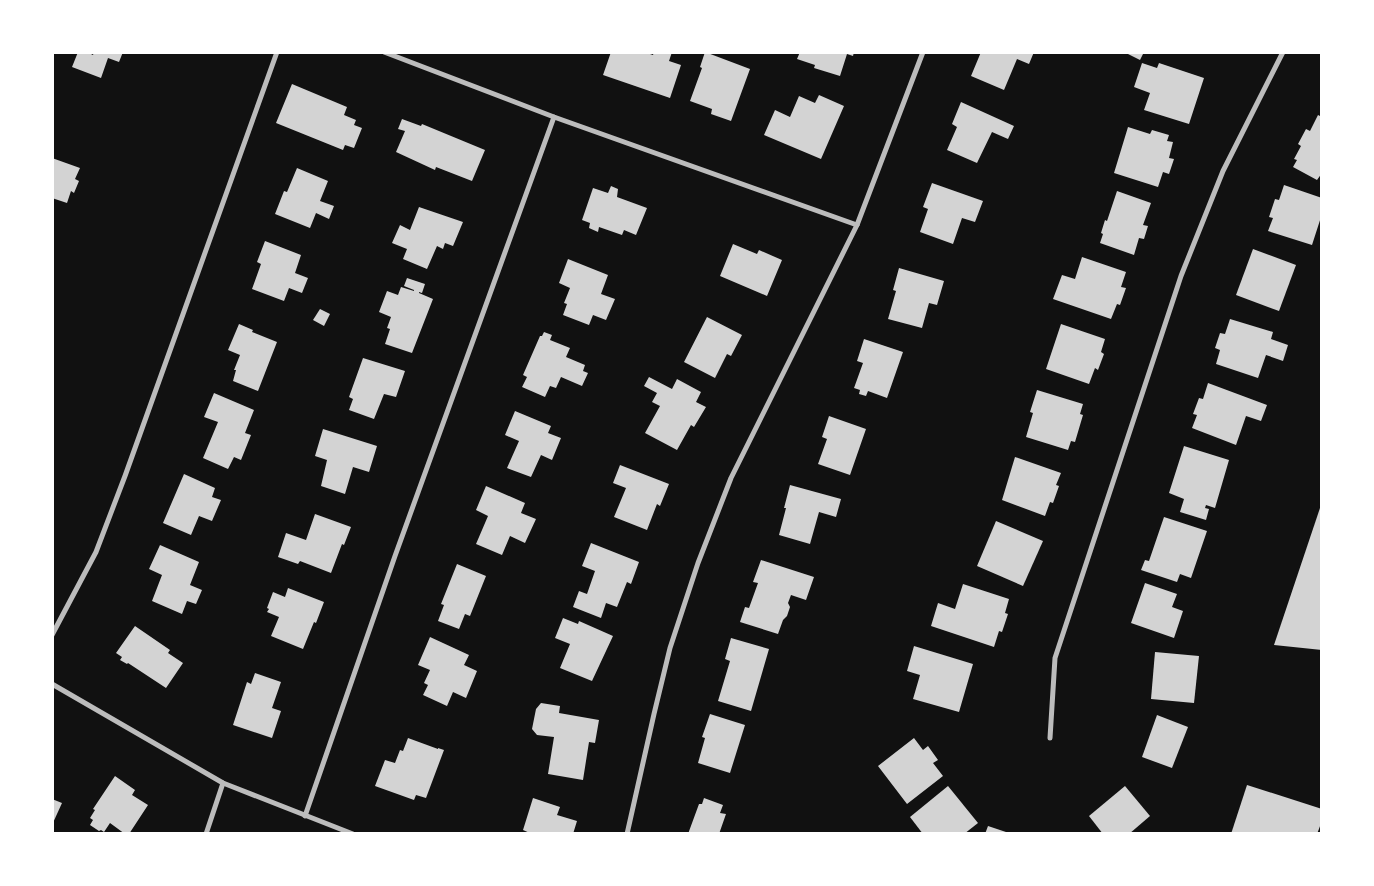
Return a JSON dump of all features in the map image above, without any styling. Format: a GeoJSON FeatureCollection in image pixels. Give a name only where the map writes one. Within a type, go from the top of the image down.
{"type":"FeatureCollection","features":[{"type":"Feature","properties":{"kind":"street"},"geometry":{"type":"LineString","coordinates":[[52,635],[100,544],[277,52]]}},
{"type":"Feature","properties":{"kind":"street"},"geometry":{"type":"LineString","coordinates":[[384,52],[554,117],[858,225]]}},
{"type":"Feature","properties":{"kind":"street"},"geometry":{"type":"LineString","coordinates":[[627,834],[670,648],[698,563],[731,478],[858,225],[923,52]]}},
{"type":"Feature","properties":{"kind":"street"},"geometry":{"type":"LineString","coordinates":[[1050,738],[1055,658],[1181,276],[1223,171],[1283,52]]}},
{"type":"Feature","properties":{"kind":"street"},"geometry":{"type":"LineString","coordinates":[[306,816],[395,556],[554,117]]}},
{"type":"Feature","properties":{"kind":"street"},"geometry":{"type":"LineString","coordinates":[[52,684],[223,783],[353,834]]}},
{"type":"Feature","properties":{"kind":"street"},"geometry":{"type":"LineString","coordinates":[[206,834],[223,783]]}},
{"type":"Feature","properties":{"kind":"building"},"geometry":{"type":"Polygon","coordinates":[[[78,52],[87,52],[93,55],[94,52],[123,52],[119,62],[108,58],[101,78],[72,67],[78,52]]]}},
{"type":"Feature","properties":{"kind":"building"},"geometry":{"type":"Polygon","coordinates":[[[611,52],[629,54],[630,52],[644,52],[653,55],[654,52],[672,52],[669,61],[681,65],[670,98],[603,75],[611,52]]]}},
{"type":"Feature","properties":{"kind":"building"},"geometry":{"type":"Polygon","coordinates":[[[705,52],[750,69],[731,121],[711,114],[712,109],[690,101],[702,68],[700,67],[705,52]]]}},
{"type":"Feature","properties":{"kind":"building"},"geometry":{"type":"Polygon","coordinates":[[[800,52],[854,52],[853,56],[847,54],[840,76],[814,68],[815,65],[797,59],[800,52]]]}},
{"type":"Feature","properties":{"kind":"building"},"geometry":{"type":"Polygon","coordinates":[[[981,52],[1034,52],[1029,64],[1017,59],[1004,90],[971,76],[981,52]]]}},
{"type":"Feature","properties":{"kind":"building"},"geometry":{"type":"Polygon","coordinates":[[[1124,52],[1144,52],[1140,60],[1124,52]]]}},
{"type":"Feature","properties":{"kind":"building"},"geometry":{"type":"Polygon","coordinates":[[[1142,63],[1157,68],[1159,63],[1204,78],[1189,124],[1144,110],[1150,93],[1134,87],[1142,63]]]}},
{"type":"Feature","properties":{"kind":"building"},"geometry":{"type":"Polygon","coordinates":[[[292,84],[347,107],[344,115],[356,120],[354,125],[362,128],[354,148],[345,145],[343,150],[276,123],[292,84]]]}},
{"type":"Feature","properties":{"kind":"building"},"geometry":{"type":"Polygon","coordinates":[[[819,95],[844,106],[821,159],[764,135],[775,110],[790,117],[799,96],[815,103],[819,95]]]}},
{"type":"Feature","properties":{"kind":"building"},"geometry":{"type":"Polygon","coordinates":[[[961,102],[1014,126],[1008,139],[992,132],[977,163],[947,150],[957,127],[952,124],[961,102]]]}},
{"type":"Feature","properties":{"kind":"building"},"geometry":{"type":"Polygon","coordinates":[[[1318,115],[1322,117],[1322,173],[1317,180],[1293,167],[1297,160],[1294,159],[1301,146],[1298,144],[1306,129],[1310,131],[1318,115]]]}},
{"type":"Feature","properties":{"kind":"building"},"geometry":{"type":"Polygon","coordinates":[[[402,119],[421,126],[422,124],[485,150],[472,181],[436,167],[435,170],[396,152],[405,131],[398,129],[402,119]]]}},
{"type":"Feature","properties":{"kind":"building"},"geometry":{"type":"Polygon","coordinates":[[[1128,127],[1150,134],[1152,130],[1169,135],[1167,141],[1173,142],[1169,158],[1174,159],[1169,174],[1163,172],[1158,187],[1114,173],[1128,127]]]}},
{"type":"Feature","properties":{"kind":"building"},"geometry":{"type":"Polygon","coordinates":[[[52,158],[80,168],[75,179],[79,181],[74,193],[71,191],[67,203],[52,198],[52,158]]]}},
{"type":"Feature","properties":{"kind":"building"},"geometry":{"type":"Polygon","coordinates":[[[297,168],[328,181],[320,201],[334,206],[329,219],[316,213],[310,228],[275,214],[284,191],[287,192],[297,168]]]}},
{"type":"Feature","properties":{"kind":"building"},"geometry":{"type":"Polygon","coordinates":[[[932,183],[983,201],[975,222],[962,218],[953,244],[920,232],[928,209],[923,207],[932,183]]]}},
{"type":"Feature","properties":{"kind":"building"},"geometry":{"type":"Polygon","coordinates":[[[1284,185],[1322,198],[1322,214],[1312,245],[1268,231],[1273,218],[1269,217],[1275,199],[1279,200],[1284,185]]]}},
{"type":"Feature","properties":{"kind":"building"},"geometry":{"type":"Polygon","coordinates":[[[611,186],[618,189],[617,197],[647,208],[636,235],[624,230],[622,235],[599,227],[598,232],[589,228],[590,223],[582,220],[593,188],[608,193],[611,186]]]}},
{"type":"Feature","properties":{"kind":"building"},"geometry":{"type":"Polygon","coordinates":[[[1117,191],[1151,203],[1143,225],[1148,226],[1144,239],[1139,238],[1134,255],[1100,243],[1105,220],[1107,221],[1117,191]]]}},
{"type":"Feature","properties":{"kind":"building"},"geometry":{"type":"Polygon","coordinates":[[[419,207],[463,222],[453,246],[445,243],[443,249],[437,246],[427,269],[403,259],[407,249],[392,243],[400,225],[410,230],[419,207]]]}},
{"type":"Feature","properties":{"kind":"building"},"geometry":{"type":"Polygon","coordinates":[[[265,241],[301,255],[295,273],[308,278],[302,293],[289,288],[284,301],[252,289],[261,264],[257,262],[265,241]]]}},
{"type":"Feature","properties":{"kind":"building"},"geometry":{"type":"Polygon","coordinates":[[[733,244],[757,254],[759,250],[782,260],[767,296],[720,276],[733,244]]]}},
{"type":"Feature","properties":{"kind":"building"},"geometry":{"type":"Polygon","coordinates":[[[1253,249],[1296,265],[1279,311],[1236,295],[1253,249]]]}},
{"type":"Feature","properties":{"kind":"building"},"geometry":{"type":"Polygon","coordinates":[[[1082,257],[1126,272],[1121,287],[1126,288],[1120,305],[1117,304],[1111,319],[1053,299],[1062,275],[1075,279],[1082,257]]]}},
{"type":"Feature","properties":{"kind":"building"},"geometry":{"type":"Polygon","coordinates":[[[568,259],[608,275],[601,294],[615,299],[606,320],[593,315],[589,325],[563,315],[567,304],[564,303],[570,288],[559,283],[568,259]]]}},
{"type":"Feature","properties":{"kind":"building"},"geometry":{"type":"Polygon","coordinates":[[[899,268],[944,281],[937,305],[929,303],[922,328],[888,319],[896,291],[893,290],[899,268]]]}},
{"type":"Feature","properties":{"kind":"building"},"geometry":{"type":"Polygon","coordinates":[[[407,278],[425,284],[422,293],[419,293],[433,299],[412,353],[385,344],[390,329],[387,328],[391,317],[379,312],[387,291],[398,295],[401,287],[414,291],[404,286],[407,278]]]}},
{"type":"Feature","properties":{"kind":"building"},"geometry":{"type":"Polygon","coordinates":[[[320,309],[330,314],[324,326],[313,320],[320,309]]]}},
{"type":"Feature","properties":{"kind":"building"},"geometry":{"type":"Polygon","coordinates":[[[707,317],[742,335],[731,356],[727,354],[715,378],[684,362],[707,317]]]}},
{"type":"Feature","properties":{"kind":"building"},"geometry":{"type":"Polygon","coordinates":[[[1230,319],[1273,332],[1271,339],[1288,345],[1283,361],[1266,355],[1258,378],[1216,364],[1220,350],[1215,348],[1220,333],[1225,334],[1230,319]]]}},
{"type":"Feature","properties":{"kind":"building"},"geometry":{"type":"Polygon","coordinates":[[[239,324],[253,330],[252,332],[277,342],[258,391],[233,381],[236,370],[234,370],[240,355],[228,350],[239,324]]]}},
{"type":"Feature","properties":{"kind":"building"},"geometry":{"type":"Polygon","coordinates":[[[1061,324],[1105,339],[1101,352],[1104,354],[1098,370],[1095,368],[1089,384],[1046,369],[1061,324]]]}},
{"type":"Feature","properties":{"kind":"building"},"geometry":{"type":"Polygon","coordinates":[[[544,332],[552,335],[550,340],[570,348],[566,357],[585,365],[583,371],[588,373],[582,386],[561,377],[556,388],[550,386],[545,397],[522,387],[527,377],[523,375],[540,336],[544,332]]]}},
{"type":"Feature","properties":{"kind":"building"},"geometry":{"type":"Polygon","coordinates":[[[864,339],[903,352],[887,398],[868,391],[866,396],[859,394],[860,390],[854,388],[863,363],[857,361],[864,339]]]}},
{"type":"Feature","properties":{"kind":"building"},"geometry":{"type":"Polygon","coordinates":[[[363,358],[405,371],[396,397],[384,394],[374,419],[349,410],[353,399],[349,397],[363,358]]]}},
{"type":"Feature","properties":{"kind":"building"},"geometry":{"type":"Polygon","coordinates":[[[649,377],[672,389],[677,379],[701,392],[696,402],[706,407],[694,427],[691,425],[677,450],[645,433],[660,406],[652,402],[657,393],[644,386],[649,377]]]}},
{"type":"Feature","properties":{"kind":"building"},"geometry":{"type":"Polygon","coordinates":[[[1208,383],[1267,405],[1261,421],[1246,416],[1236,445],[1192,428],[1197,415],[1193,414],[1199,398],[1203,399],[1208,383]]]}},
{"type":"Feature","properties":{"kind":"building"},"geometry":{"type":"Polygon","coordinates":[[[1037,390],[1083,404],[1080,414],[1083,415],[1075,442],[1071,441],[1068,450],[1026,437],[1033,413],[1030,412],[1037,390]]]}},
{"type":"Feature","properties":{"kind":"building"},"geometry":{"type":"Polygon","coordinates":[[[214,393],[254,410],[245,433],[251,435],[241,460],[234,457],[228,469],[203,458],[218,422],[204,417],[214,393]]]}},
{"type":"Feature","properties":{"kind":"building"},"geometry":{"type":"Polygon","coordinates":[[[515,411],[551,426],[548,433],[561,438],[552,460],[541,455],[531,477],[507,468],[519,441],[505,435],[515,411]]]}},
{"type":"Feature","properties":{"kind":"building"},"geometry":{"type":"Polygon","coordinates":[[[829,416],[866,429],[850,475],[818,464],[827,439],[822,437],[829,416]]]}},
{"type":"Feature","properties":{"kind":"building"},"geometry":{"type":"Polygon","coordinates":[[[323,429],[377,446],[369,472],[353,467],[345,494],[321,486],[327,460],[315,456],[323,429]]]}},
{"type":"Feature","properties":{"kind":"building"},"geometry":{"type":"Polygon","coordinates":[[[1184,446],[1229,460],[1215,508],[1206,505],[1205,508],[1209,509],[1206,520],[1180,512],[1184,499],[1169,493],[1184,446]]]}},
{"type":"Feature","properties":{"kind":"building"},"geometry":{"type":"Polygon","coordinates":[[[1015,457],[1061,473],[1056,485],[1059,486],[1053,503],[1050,502],[1045,516],[1002,500],[1015,457]]]}},
{"type":"Feature","properties":{"kind":"building"},"geometry":{"type":"Polygon","coordinates":[[[620,465],[669,484],[660,506],[657,504],[647,530],[614,517],[626,488],[613,483],[620,465]]]}},
{"type":"Feature","properties":{"kind":"building"},"geometry":{"type":"Polygon","coordinates":[[[184,474],[215,488],[212,497],[221,500],[212,521],[199,516],[191,535],[163,523],[184,474]]]}},
{"type":"Feature","properties":{"kind":"building"},"geometry":{"type":"Polygon","coordinates":[[[790,485],[841,499],[836,517],[819,512],[810,544],[779,535],[790,485]]]}},
{"type":"Feature","properties":{"kind":"building"},"geometry":{"type":"Polygon","coordinates":[[[486,486],[525,503],[521,513],[536,519],[525,543],[510,536],[502,555],[476,544],[488,516],[476,510],[486,486]]]}},
{"type":"Feature","properties":{"kind":"building"},"geometry":{"type":"Polygon","coordinates":[[[1321,505],[1322,650],[1274,645],[1321,505]]]}},
{"type":"Feature","properties":{"kind":"building"},"geometry":{"type":"Polygon","coordinates":[[[315,514],[351,527],[331,573],[300,561],[298,564],[278,557],[286,533],[306,540],[315,514]]]}},
{"type":"Feature","properties":{"kind":"building"},"geometry":{"type":"Polygon","coordinates":[[[1164,517],[1207,531],[1191,578],[1180,574],[1177,582],[1141,570],[1145,560],[1149,561],[1164,517]]]}},
{"type":"Feature","properties":{"kind":"building"},"geometry":{"type":"Polygon","coordinates":[[[996,521],[1043,541],[1023,586],[977,566],[996,521]]]}},
{"type":"Feature","properties":{"kind":"building"},"geometry":{"type":"Polygon","coordinates":[[[591,543],[639,562],[631,584],[627,582],[617,607],[606,603],[601,618],[573,607],[579,591],[587,594],[595,571],[582,566],[591,543]]]}},
{"type":"Feature","properties":{"kind":"building"},"geometry":{"type":"Polygon","coordinates":[[[160,545],[199,562],[190,585],[202,590],[196,604],[187,601],[182,614],[152,601],[162,575],[149,569],[160,545]]]}},
{"type":"Feature","properties":{"kind":"building"},"geometry":{"type":"Polygon","coordinates":[[[761,560],[814,577],[806,600],[791,595],[787,616],[783,620],[778,634],[740,622],[745,607],[749,608],[758,583],[753,582],[761,560]]]}},
{"type":"Feature","properties":{"kind":"building"},"geometry":{"type":"Polygon","coordinates":[[[457,564],[486,576],[470,616],[465,614],[459,629],[438,621],[444,605],[441,604],[457,564]]]}},
{"type":"Feature","properties":{"kind":"building"},"geometry":{"type":"Polygon","coordinates":[[[1145,583],[1177,594],[1172,607],[1183,611],[1174,638],[1131,623],[1145,583]]]}},
{"type":"Feature","properties":{"kind":"building"},"geometry":{"type":"Polygon","coordinates":[[[963,584],[1009,599],[1005,613],[1008,614],[1002,632],[999,631],[994,647],[931,626],[938,603],[955,609],[963,584]]]}},
{"type":"Feature","properties":{"kind":"building"},"geometry":{"type":"Polygon","coordinates":[[[288,588],[324,602],[303,649],[271,636],[279,617],[267,612],[269,609],[267,608],[273,592],[285,597],[288,588]]]}},
{"type":"Feature","properties":{"kind":"building"},"geometry":{"type":"Polygon","coordinates":[[[563,618],[578,624],[579,621],[613,636],[592,681],[560,668],[570,644],[555,638],[563,618]]]}},
{"type":"Feature","properties":{"kind":"building"},"geometry":{"type":"Polygon","coordinates":[[[135,626],[170,650],[168,653],[183,663],[166,688],[128,663],[120,660],[122,657],[116,653],[135,626]]]}},
{"type":"Feature","properties":{"kind":"building"},"geometry":{"type":"Polygon","coordinates":[[[430,637],[469,655],[464,665],[477,671],[466,698],[453,692],[447,706],[423,695],[428,685],[424,683],[430,670],[418,665],[430,637]]]}},
{"type":"Feature","properties":{"kind":"building"},"geometry":{"type":"Polygon","coordinates":[[[731,638],[769,649],[751,711],[718,701],[730,661],[725,659],[731,638]]]}},
{"type":"Feature","properties":{"kind":"building"},"geometry":{"type":"Polygon","coordinates":[[[914,646],[973,664],[959,712],[913,699],[920,675],[907,671],[914,646]]]}},
{"type":"Feature","properties":{"kind":"building"},"geometry":{"type":"Polygon","coordinates":[[[1155,652],[1199,656],[1194,703],[1151,699],[1155,652]]]}},
{"type":"Feature","properties":{"kind":"building"},"geometry":{"type":"Polygon","coordinates":[[[255,673],[281,682],[272,708],[281,711],[272,738],[233,725],[247,682],[251,684],[255,673]]]}},
{"type":"Feature","properties":{"kind":"building"},"geometry":{"type":"Polygon","coordinates":[[[541,703],[560,706],[559,713],[599,720],[595,743],[589,742],[583,780],[548,774],[554,737],[537,735],[532,729],[536,709],[541,703]]]}},
{"type":"Feature","properties":{"kind":"building"},"geometry":{"type":"Polygon","coordinates":[[[710,714],[745,725],[730,773],[698,763],[705,738],[702,737],[710,714]]]}},
{"type":"Feature","properties":{"kind":"building"},"geometry":{"type":"Polygon","coordinates":[[[1157,715],[1188,727],[1172,768],[1142,757],[1157,715]]]}},
{"type":"Feature","properties":{"kind":"building"},"geometry":{"type":"Polygon","coordinates":[[[408,738],[444,750],[426,798],[416,795],[414,800],[375,786],[385,760],[395,763],[400,750],[403,751],[408,738]]]}},
{"type":"Feature","properties":{"kind":"building"},"geometry":{"type":"Polygon","coordinates":[[[914,738],[923,750],[928,746],[938,760],[933,763],[943,776],[907,804],[878,766],[914,738]]]}},
{"type":"Feature","properties":{"kind":"building"},"geometry":{"type":"Polygon","coordinates":[[[115,776],[135,790],[132,795],[148,805],[129,834],[125,834],[110,823],[104,832],[90,825],[93,820],[90,818],[95,810],[93,809],[115,776]]]}},
{"type":"Feature","properties":{"kind":"building"},"geometry":{"type":"Polygon","coordinates":[[[1247,785],[1322,809],[1322,821],[1317,834],[1231,834],[1247,785]]]}},
{"type":"Feature","properties":{"kind":"building"},"geometry":{"type":"Polygon","coordinates":[[[948,786],[978,823],[964,834],[923,834],[910,817],[948,786]]]}},
{"type":"Feature","properties":{"kind":"building"},"geometry":{"type":"Polygon","coordinates":[[[1125,786],[1150,816],[1129,834],[1103,834],[1089,816],[1125,786]]]}},
{"type":"Feature","properties":{"kind":"building"},"geometry":{"type":"Polygon","coordinates":[[[533,798],[560,807],[557,815],[577,821],[573,834],[532,834],[523,830],[533,798]]]}},
{"type":"Feature","properties":{"kind":"building"},"geometry":{"type":"Polygon","coordinates":[[[704,798],[723,805],[720,813],[726,814],[719,834],[688,834],[699,804],[702,804],[704,798]]]}},
{"type":"Feature","properties":{"kind":"building"},"geometry":{"type":"Polygon","coordinates":[[[52,799],[62,803],[52,825],[52,799]]]}},
{"type":"Feature","properties":{"kind":"building"},"geometry":{"type":"Polygon","coordinates":[[[988,826],[1009,833],[1009,834],[985,834],[988,826]]]}}]}
